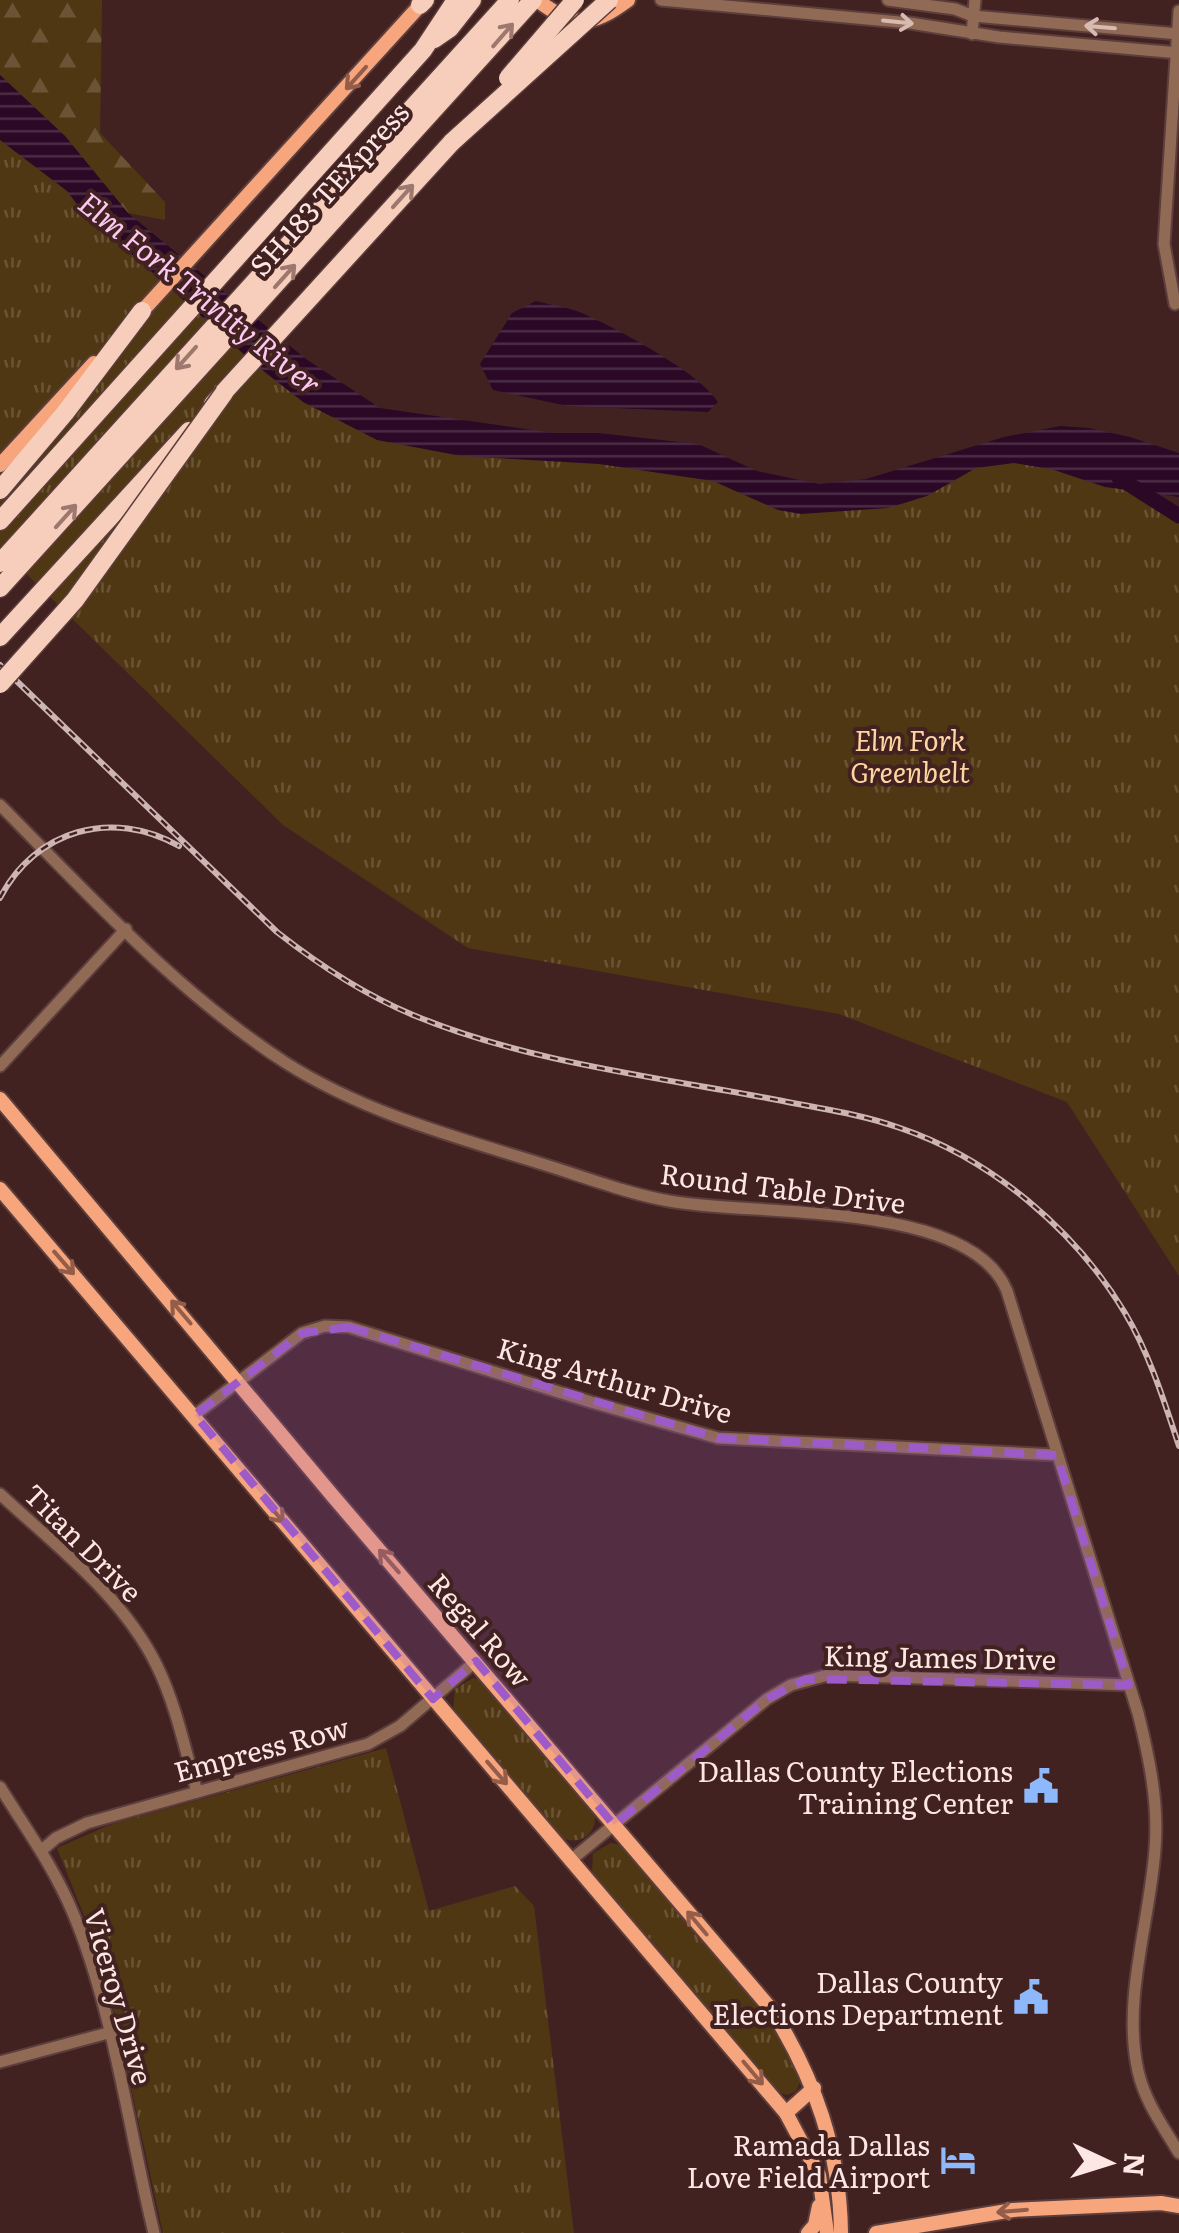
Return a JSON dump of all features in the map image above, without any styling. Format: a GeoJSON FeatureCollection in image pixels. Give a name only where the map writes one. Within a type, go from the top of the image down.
{"type":"FeatureCollection","features":[{"type":"Feature","properties":{"kind":"highway"},"geometry":{"type":"LineString","coordinates":[[430,42],[456,0]]}},
{"type":"Feature","properties":{"kind":"highway"},"geometry":{"type":"LineString","coordinates":[[0,520],[472,0]]}},
{"type":"Feature","properties":{"kind":"highway","name":"SH 183 TEXpress"},"geometry":{"type":"LineString","coordinates":[[0,563],[510,0]]}},
{"type":"Feature","properties":{"kind":"highway","name":"SH 183 TEXpress"},"geometry":{"type":"LineString","coordinates":[[0,588],[535,0]]}},
{"type":"Feature","properties":{"kind":"highway"},"geometry":{"type":"LineString","coordinates":[[0,636],[452,142],[574,0]]}},
{"type":"Feature","properties":{"kind":"highway"},"geometry":{"type":"LineString","coordinates":[[452,142],[609,0]]}},
{"type":"Feature","properties":{"kind":"highway"},"geometry":{"type":"LineString","coordinates":[[0,490],[66,413],[142,311]]}},
{"type":"Feature","properties":{"kind":"highway"},"geometry":{"type":"LineString","coordinates":[[0,684],[74,600],[224,393]]}},
{"type":"Feature","properties":{"kind":"main road"},"geometry":{"type":"LineString","coordinates":[[535,0],[558,16],[580,22],[605,16],[628,0]]}},
{"type":"Feature","properties":{"kind":"main road"},"geometry":{"type":"LineString","coordinates":[[0,465],[423,2]]}},
{"type":"Feature","properties":{"kind":"main road","name":"Regal Row"},"geometry":{"type":"LineString","coordinates":[[0,1099],[771,2010],[814,2088],[831,2142],[842,2233]]}},
{"type":"Feature","properties":{"kind":"main road"},"geometry":{"type":"LineString","coordinates":[[0,1190],[786,2114],[819,2175],[827,2233]]}},
{"type":"Feature","properties":{"kind":"main road"},"geometry":{"type":"LineString","coordinates":[[786,2114],[814,2088]]}},
{"type":"Feature","properties":{"kind":"main road"},"geometry":{"type":"LineString","coordinates":[[808,2233],[820,2208],[819,2175]]}},
{"type":"Feature","properties":{"kind":"main road"},"geometry":{"type":"LineString","coordinates":[[876,2233],[1013,2210],[1175,2201]]}},
{"type":"Feature","properties":{"kind":"street"},"geometry":{"type":"LineString","coordinates":[[661,0],[1178,53]]}},
{"type":"Feature","properties":{"kind":"street"},"geometry":{"type":"LineString","coordinates":[[888,0],[955,9],[974,16],[1178,34]]}},
{"type":"Feature","properties":{"kind":"street"},"geometry":{"type":"LineString","coordinates":[[972,34],[975,0]]}},
{"type":"Feature","properties":{"kind":"street"},"geometry":{"type":"LineString","coordinates":[[1175,304],[1165,256],[1179,11]]}},
{"type":"Feature","properties":{"kind":"street","name":"Round Table Drive"},"geometry":{"type":"LineString","coordinates":[[0,805],[194,993],[264,1048],[327,1086],[386,1113],[656,1199],[713,1208],[882,1220],[951,1241],[988,1264],[1003,1283],[1130,1686],[1154,1784],[1156,1832],[1134,2012],[1134,2046],[1144,2091],[1179,2152]]}},
{"type":"Feature","properties":{"kind":"street"},"geometry":{"type":"LineString","coordinates":[[0,1066],[126,929]]}},
{"type":"Feature","properties":{"kind":"street","name":"King Arthur Drive"},"geometry":{"type":"LineString","coordinates":[[194,1415],[304,1331],[325,1326],[349,1327],[718,1438],[1057,1455]]}},
{"type":"Feature","properties":{"kind":"street","name":"Titan Drive"},"geometry":{"type":"LineString","coordinates":[[0,1494],[95,1581],[138,1633],[168,1692],[197,1792]]}},
{"type":"Feature","properties":{"kind":"street","name":"Empress Row"},"geometry":{"type":"LineString","coordinates":[[42,1850],[74,1827],[368,1744],[400,1726],[476,1661]]}},
{"type":"Feature","properties":{"kind":"street","name":"King James Drive"},"geometry":{"type":"LineString","coordinates":[[571,1860],[768,1699],[806,1680],[828,1676],[1130,1686]]}},
{"type":"Feature","properties":{"kind":"street","name":"Viceroy Drive"},"geometry":{"type":"LineString","coordinates":[[0,1787],[42,1850],[73,1913],[108,2033],[154,2233]]}},
{"type":"Feature","properties":{"kind":"street"},"geometry":{"type":"LineString","coordinates":[[0,2062],[108,2033]]}},
{"type":"Feature","properties":{"kind":"highlighted area"},"geometry":{"type":"Polygon","coordinates":[[[349,1327],[718,1438],[1057,1455],[1129,1685],[806,1679],[767,1699],[614,1825],[476,1661],[433,1699],[195,1415],[302,1333],[349,1327]]]}},
{"type":"Feature","properties":{"kind":"green space"},"geometry":{"type":"Polygon","coordinates":[[[0,0],[102,0],[100,133],[165,202],[165,220],[128,213],[65,136],[0,75],[0,0]]]}},
{"type":"Feature","properties":{"kind":"green space","name":"Elm Fork Greenbelt"},"geometry":{"type":"Polygon","coordinates":[[[0,128],[162,267],[416,437],[693,467],[790,500],[1035,446],[1088,455],[1179,516],[1179,1276],[1067,1102],[839,1014],[468,948],[283,825],[0,548],[0,128]]]}},
{"type":"Feature","properties":{"kind":"green space"},"geometry":{"type":"Polygon","coordinates":[[[473,1678],[486,1682],[594,1809],[594,1824],[588,1835],[576,1840],[561,1838],[453,1710],[455,1689],[473,1678]]]}},
{"type":"Feature","properties":{"kind":"green space"},"geometry":{"type":"Polygon","coordinates":[[[386,1748],[429,1911],[515,1886],[534,1906],[574,2233],[163,2233],[117,2023],[89,1928],[57,1848],[112,1824],[386,1748]]]}},
{"type":"Feature","properties":{"kind":"green space"},"geometry":{"type":"Polygon","coordinates":[[[611,1843],[625,1846],[743,1985],[802,2078],[796,2091],[787,2095],[778,2092],[592,1874],[593,1853],[611,1843]]]}},
{"type":"Feature","properties":{"kind":"water","name":"Elm Fork Trinity River"},"geometry":{"type":"Polygon","coordinates":[[[0,75],[65,136],[128,213],[306,359],[380,408],[554,433],[598,433],[698,444],[757,471],[819,484],[866,479],[1004,437],[1060,426],[1089,428],[1179,453],[1179,497],[1105,487],[1054,470],[1014,463],[976,468],[927,496],[888,508],[801,514],[778,510],[713,481],[599,464],[461,456],[377,440],[303,402],[257,366],[135,257],[92,224],[67,191],[0,140],[0,75]]]}},
{"type":"Feature","properties":{"kind":"water"},"geometry":{"type":"Polygon","coordinates":[[[536,301],[582,313],[635,340],[694,378],[718,402],[708,412],[567,406],[493,390],[480,364],[512,313],[536,301]]]}},
{"type":"Feature","properties":{"kind":"waterway"},"geometry":{"type":"LineString","coordinates":[[1119,478],[1179,516]]}},
{"type":"Feature","properties":{"kind":"railway"},"geometry":{"type":"LineString","coordinates":[[0,665],[277,932],[377,998],[455,1031],[543,1056],[884,1123],[934,1141],[999,1179],[1057,1227],[1105,1283],[1142,1345],[1179,1446]]}},
{"type":"Feature","properties":{"kind":"railway"},"geometry":{"type":"LineString","coordinates":[[0,898],[33,856],[77,832],[128,829],[179,846]]}},
{"type":"Feature","properties":{"kind":"place","name":"Dallas County Elections Training Center"},"geometry":{"type":"Point","coordinates":[1041,1786]}},
{"type":"Feature","properties":{"kind":"place","name":"Dallas County Elections Department"},"geometry":{"type":"Point","coordinates":[1031,1997]}},
{"type":"Feature","properties":{"kind":"place","name":"Ramada Dallas Love Field Airport"},"geometry":{"type":"Point","coordinates":[958,2160]}}]}
